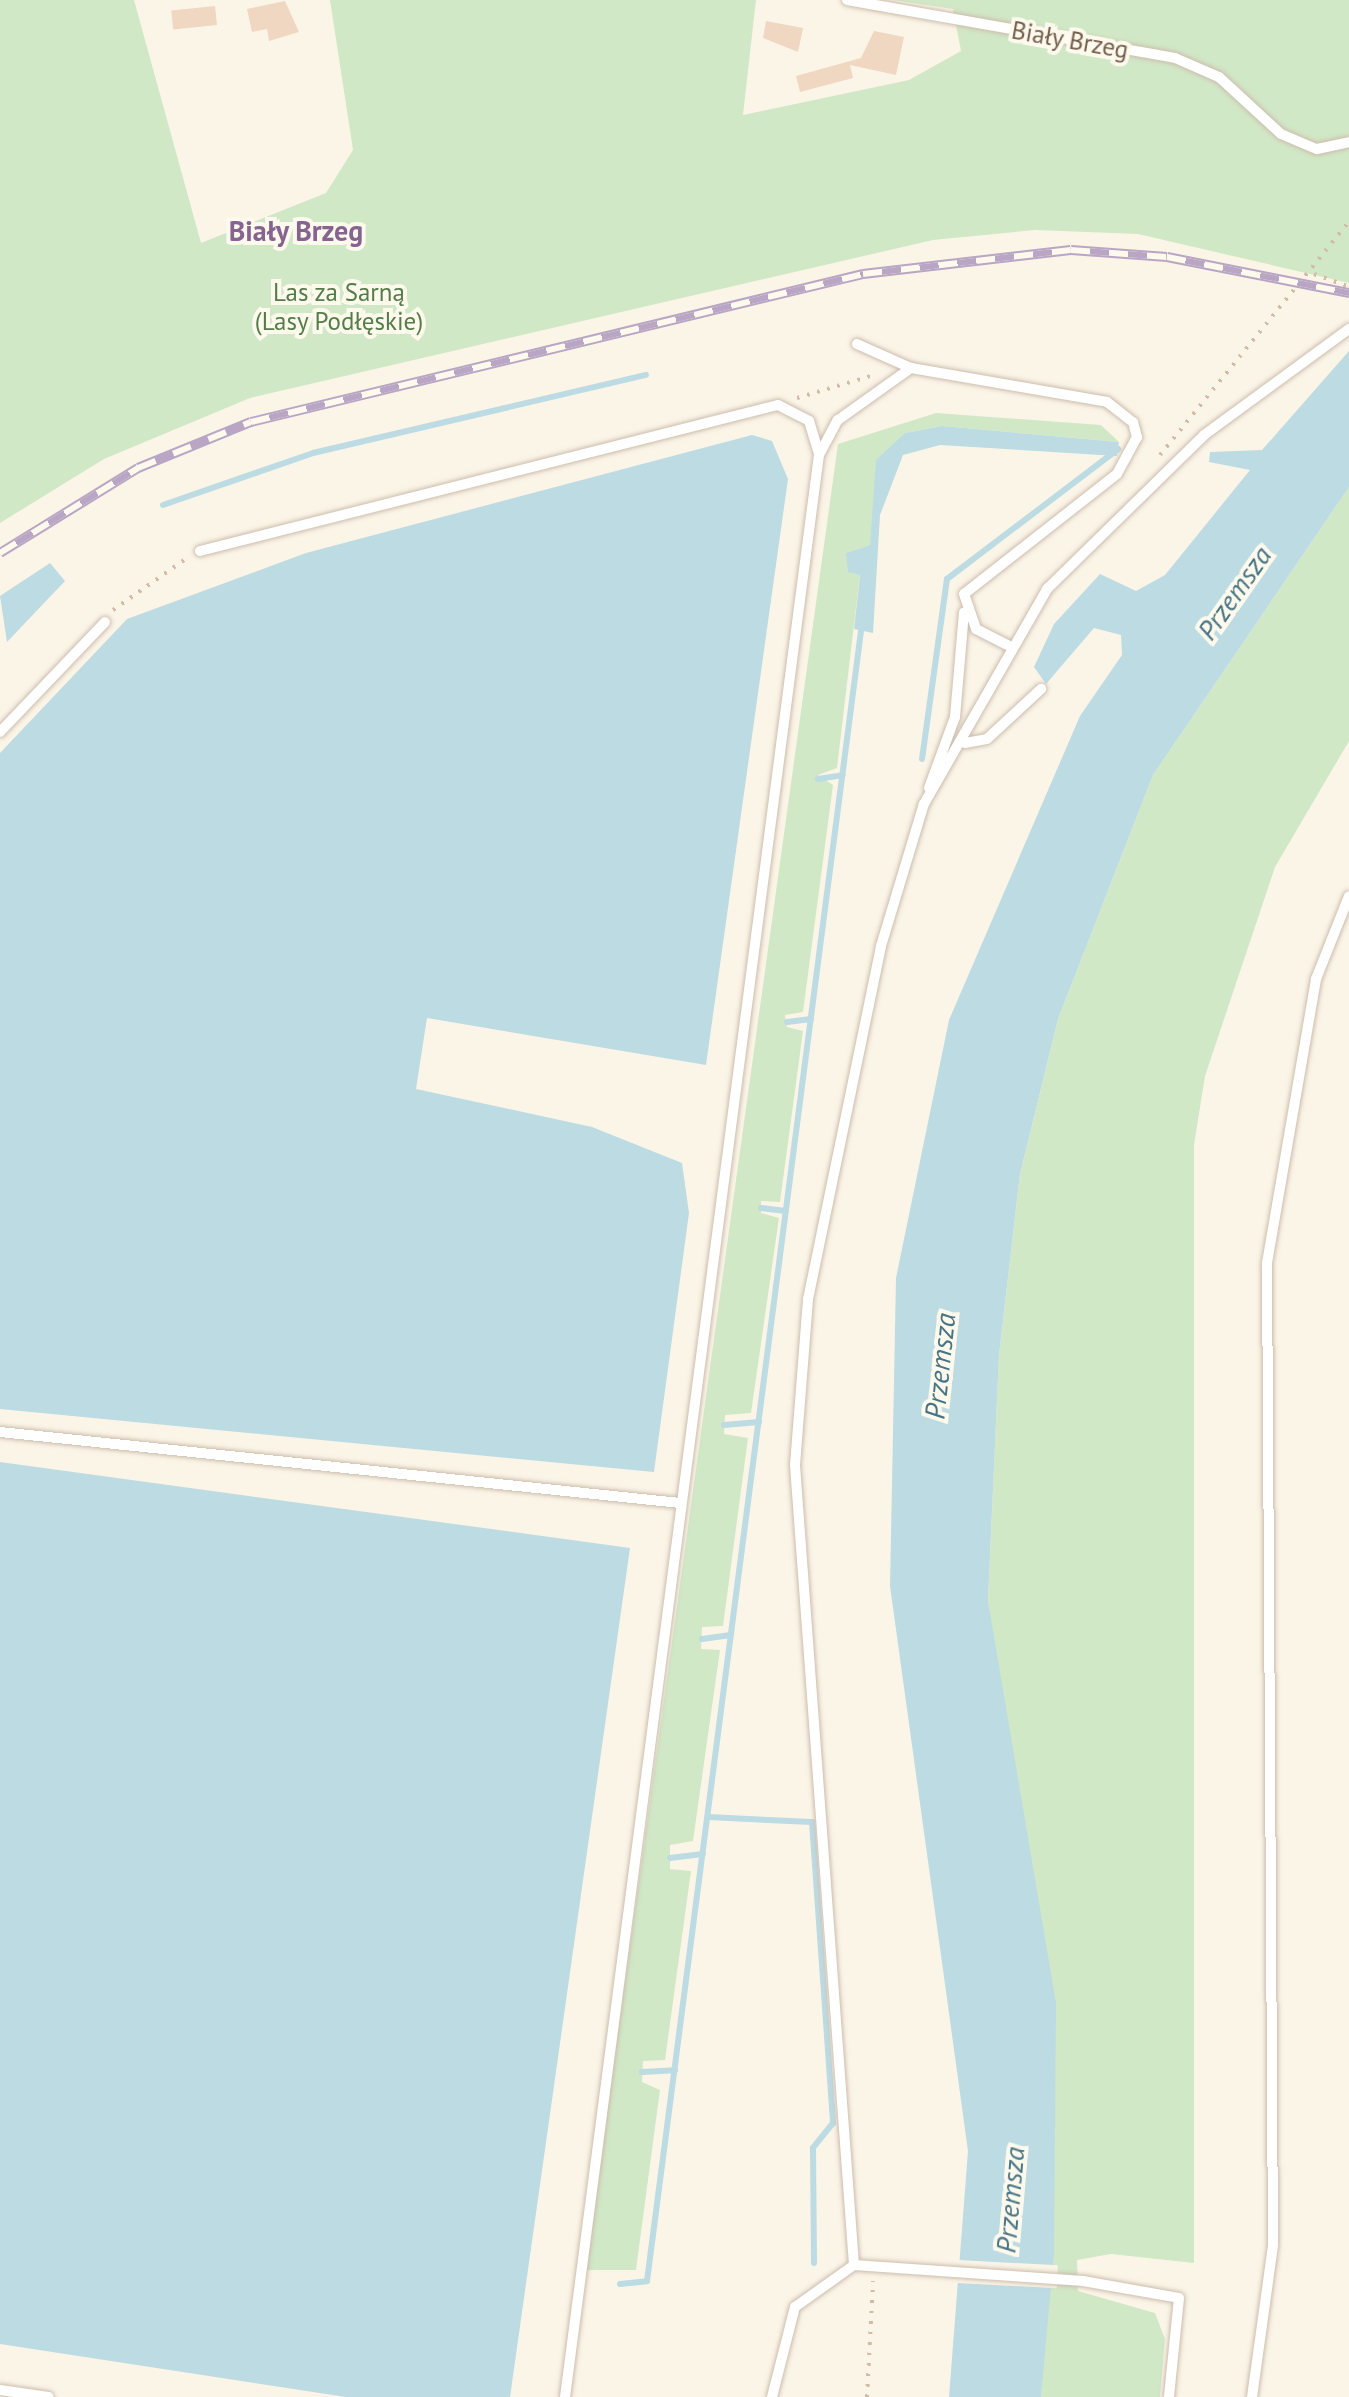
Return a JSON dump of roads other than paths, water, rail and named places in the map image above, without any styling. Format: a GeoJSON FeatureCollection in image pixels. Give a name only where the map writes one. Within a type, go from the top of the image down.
{"type":"FeatureCollection","features":[{"type":"Feature","properties":{"kind":"lane","name":"Biały Brzeg"},"geometry":{"type":"LineString","coordinates":[[846,0],[1176,58],[1218,77],[1281,134],[1318,149],[1349,142]]}},
{"type":"Feature","properties":{"kind":"lane"},"geometry":{"type":"LineString","coordinates":[[924,804],[965,743],[1011,647],[1047,589],[1204,435],[1349,329]]}},
{"type":"Feature","properties":{"kind":"lane"},"geometry":{"type":"LineString","coordinates":[[854,2265],[798,1565],[797,1387],[852,1064],[924,804],[956,717],[968,586],[1090,499],[1137,437],[1124,409],[1107,402],[911,368],[858,344]]}},
{"type":"Feature","properties":{"kind":"lane"},"geometry":{"type":"LineString","coordinates":[[564,2397],[819,455],[838,420],[911,368]]}},
{"type":"Feature","properties":{"kind":"lane"},"geometry":{"type":"LineString","coordinates":[[200,551],[778,405],[809,421],[819,455]]}},
{"type":"Feature","properties":{"kind":"lane"},"geometry":{"type":"LineString","coordinates":[[964,612],[1011,647]]}},
{"type":"Feature","properties":{"kind":"lane"},"geometry":{"type":"LineString","coordinates":[[0,732],[105,622]]}},
{"type":"Feature","properties":{"kind":"lane"},"geometry":{"type":"LineString","coordinates":[[965,743],[988,739],[1041,689]]}},
{"type":"Feature","properties":{"kind":"lane"},"geometry":{"type":"LineString","coordinates":[[1252,2397],[1274,2245],[1266,1263],[1316,979],[1349,896]]}},
{"type":"Feature","properties":{"kind":"lane"},"geometry":{"type":"LineString","coordinates":[[0,1432],[680,1504]]}},
{"type":"Feature","properties":{"kind":"lane"},"geometry":{"type":"LineString","coordinates":[[772,2397],[795,2307],[854,2265],[1083,2281],[1179,2298],[1168,2397]]}},
{"type":"Feature","properties":{"kind":"lane"},"geometry":{"type":"LineString","coordinates":[[0,2390],[49,2397]]}},
{"type":"Feature","properties":{"kind":"water","name":"Przemsza"},"geometry":{"type":"Polygon","coordinates":[[[1349,351],[1349,487],[1153,775],[1058,1019],[1020,1174],[999,1355],[988,1601],[1056,2003],[1054,2253],[1041,2397],[949,2397],[968,2151],[890,1586],[896,1278],[949,1020],[1080,716],[1122,655],[1121,635],[1094,628],[1046,684],[1034,667],[1054,624],[1100,574],[1136,591],[1165,575],[1250,470],[1209,462],[1210,452],[1262,450],[1349,351]]]}},
{"type":"Feature","properties":{"kind":"water"},"geometry":{"type":"Polygon","coordinates":[[[942,426],[1119,442],[1117,456],[940,445],[903,455],[880,515],[873,633],[854,629],[860,575],[848,572],[846,553],[870,545],[876,460],[905,433],[942,426]]]}},
{"type":"Feature","properties":{"kind":"water"},"geometry":{"type":"Polygon","coordinates":[[[752,435],[772,441],[788,479],[706,1065],[427,1018],[416,1089],[592,1127],[682,1163],[689,1213],[654,1472],[0,1409],[0,753],[127,619],[306,553],[752,435]]]}},
{"type":"Feature","properties":{"kind":"water"},"geometry":{"type":"Polygon","coordinates":[[[50,563],[65,581],[7,642],[0,596],[50,563]]]}},
{"type":"Feature","properties":{"kind":"water"},"geometry":{"type":"Polygon","coordinates":[[[0,1462],[630,1548],[510,2397],[346,2397],[0,2344],[0,1462]]]}},
{"type":"Feature","properties":{"kind":"waterway"},"geometry":{"type":"LineString","coordinates":[[163,505],[313,453],[646,375]]}},
{"type":"Feature","properties":{"kind":"waterway"},"geometry":{"type":"LineString","coordinates":[[922,759],[947,579],[1118,449]]}},
{"type":"Feature","properties":{"kind":"waterway"},"geometry":{"type":"LineString","coordinates":[[620,2284],[647,2281],[862,624]]}},
{"type":"Feature","properties":{"kind":"waterway"},"geometry":{"type":"LineString","coordinates":[[818,779],[843,775]]}},
{"type":"Feature","properties":{"kind":"waterway"},"geometry":{"type":"LineString","coordinates":[[787,1022],[811,1019]]}},
{"type":"Feature","properties":{"kind":"waterway"},"geometry":{"type":"LineString","coordinates":[[761,1208],[786,1211]]}},
{"type":"Feature","properties":{"kind":"waterway"},"geometry":{"type":"LineString","coordinates":[[724,1425],[759,1422]]}},
{"type":"Feature","properties":{"kind":"waterway"},"geometry":{"type":"LineString","coordinates":[[702,1639],[731,1635]]}},
{"type":"Feature","properties":{"kind":"waterway"},"geometry":{"type":"LineString","coordinates":[[708,1817],[812,1822],[833,2123],[813,2148],[814,2263]]}},
{"type":"Feature","properties":{"kind":"waterway"},"geometry":{"type":"LineString","coordinates":[[670,1858],[703,1854]]}},
{"type":"Feature","properties":{"kind":"waterway"},"geometry":{"type":"LineString","coordinates":[[642,2072],[675,2070]]}},
{"type":"Feature","properties":{"kind":"railway"},"geometry":{"type":"LineString","coordinates":[[0,553],[138,468],[251,422],[863,274],[1071,250],[1167,257],[1349,293]]}},
{"type":"Feature","properties":{"kind":"district","name":"Biały Brzeg"},"geometry":{"type":"Point","coordinates":[296,231]}},
{"type":"Feature","properties":{"kind":"park label","name":"Las za Sarną (Lasy Podłęskie)"},"geometry":{"type":"Point","coordinates":[339,308]}}]}
